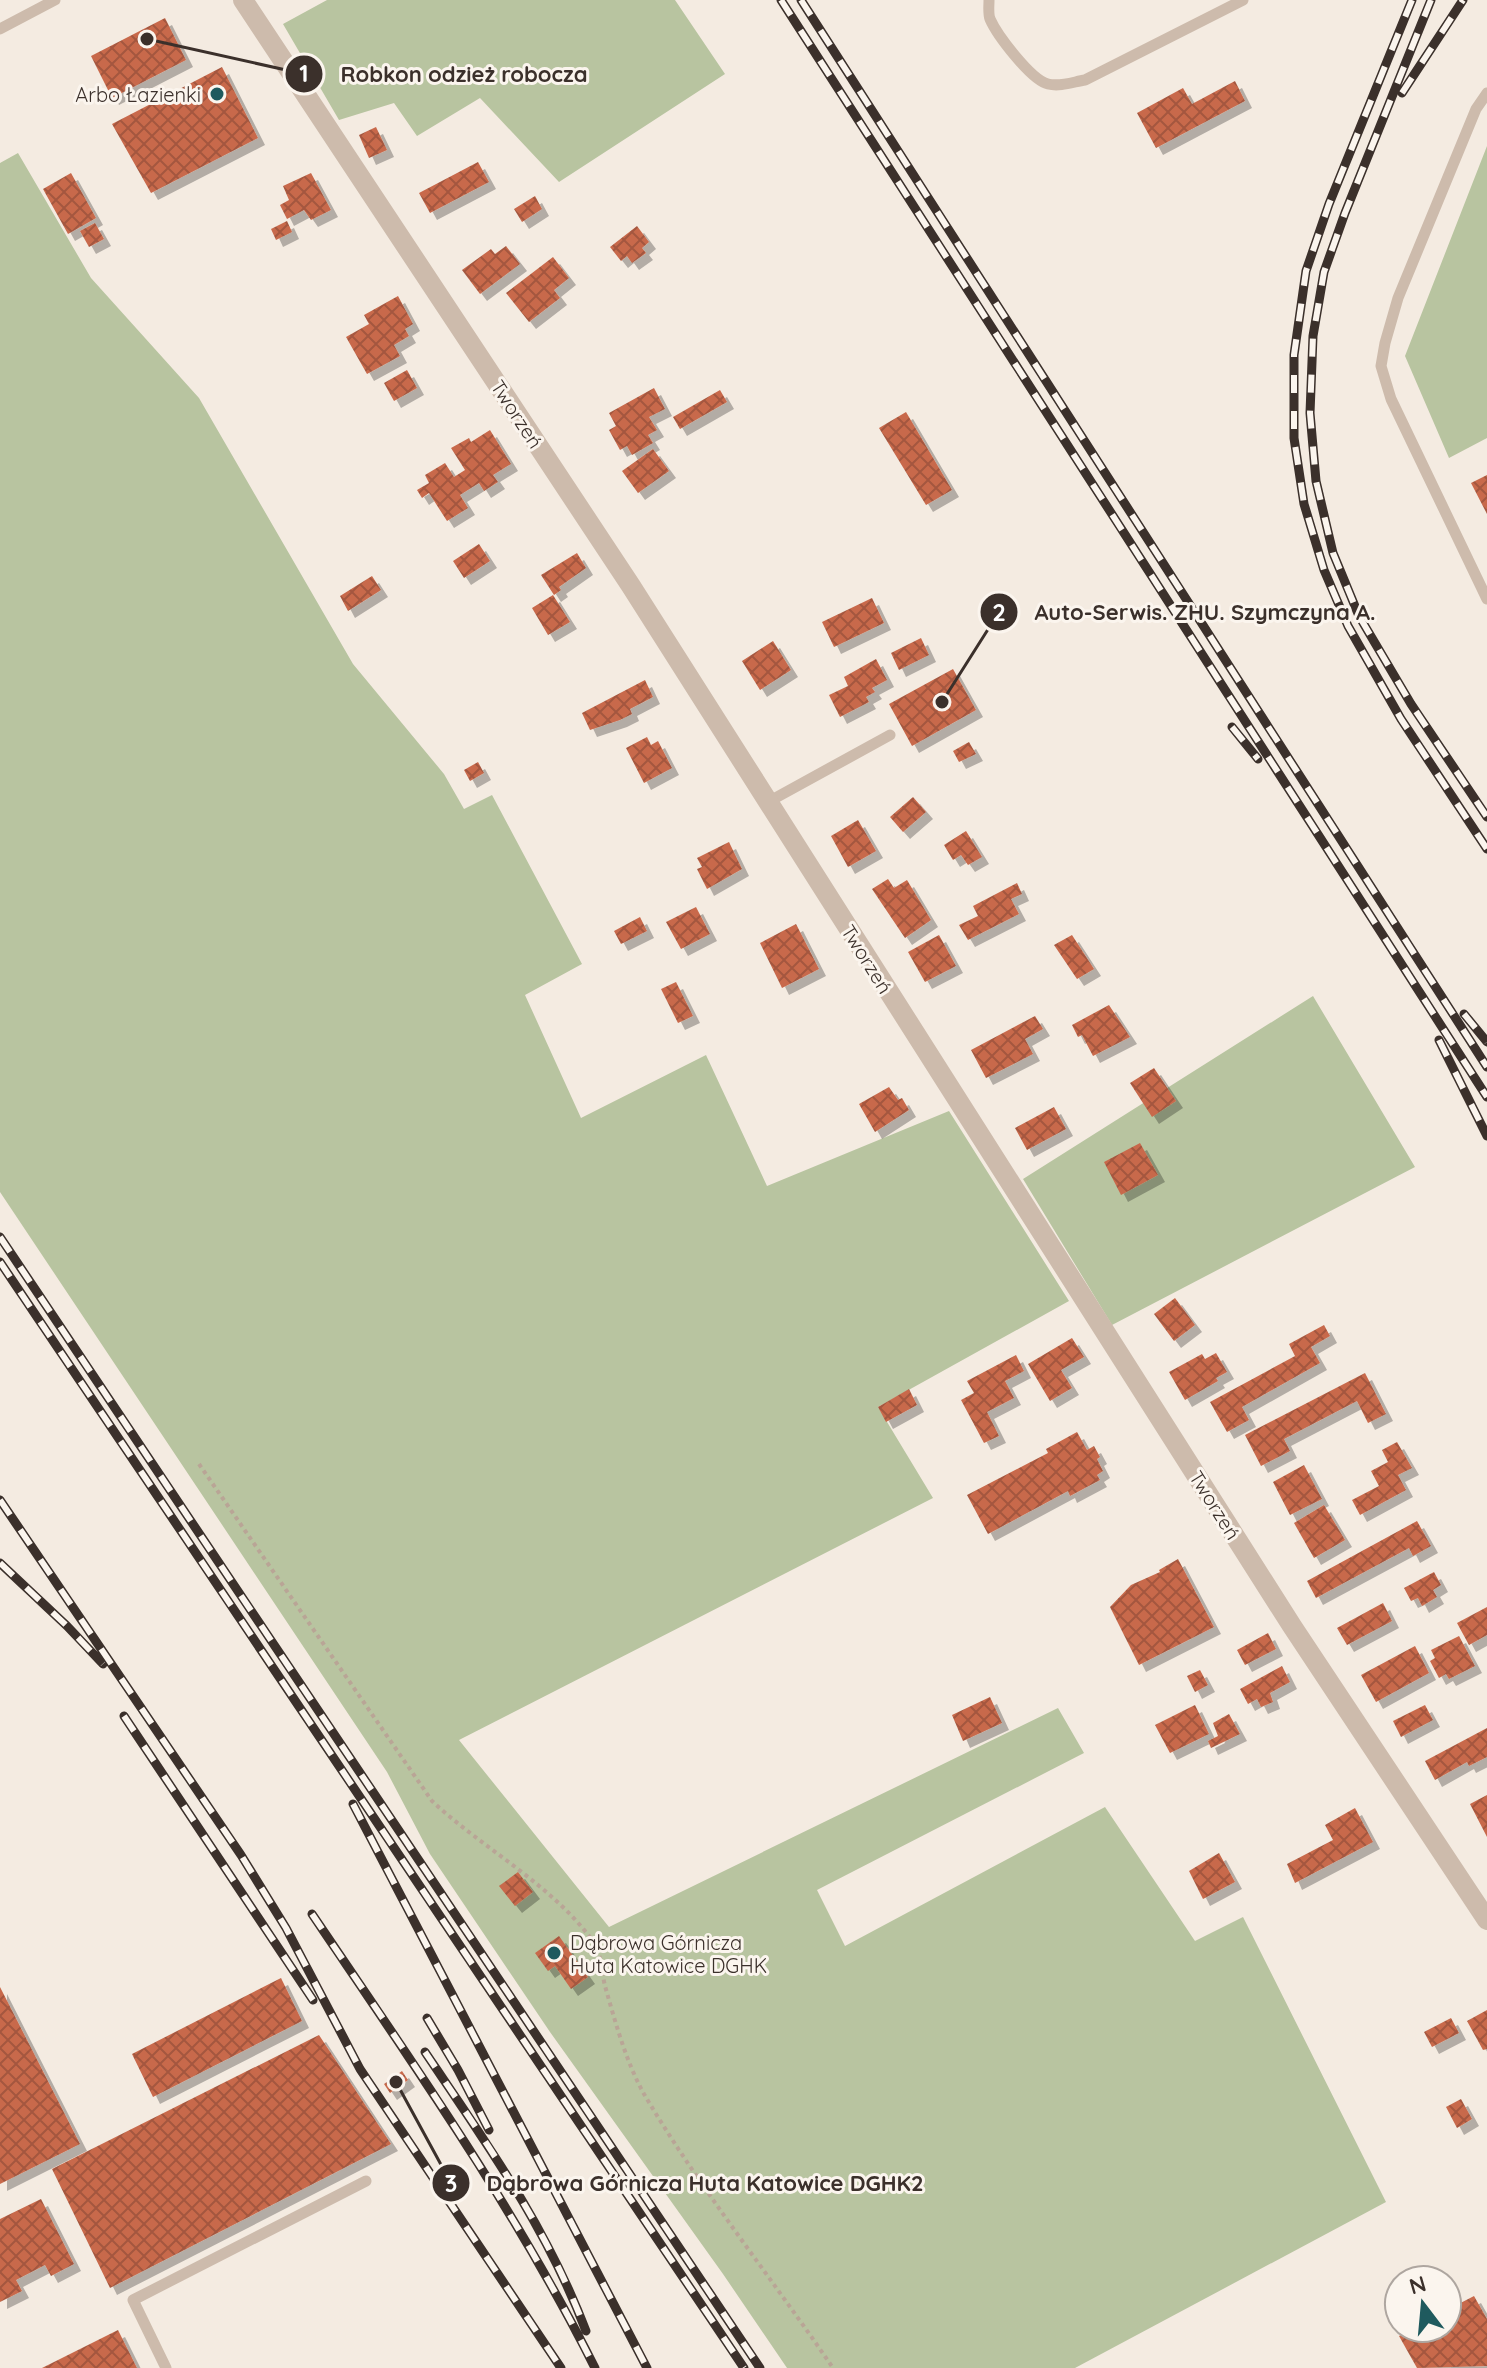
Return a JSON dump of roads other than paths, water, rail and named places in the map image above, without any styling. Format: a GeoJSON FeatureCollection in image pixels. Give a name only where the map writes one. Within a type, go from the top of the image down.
{"type":"FeatureCollection","features":[{"type":"Feature","properties":{"kind":"street","name":"Tworzeń"},"geometry":{"type":"LineString","coordinates":[[243,0],[631,586],[1292,1626],[1487,1920]]}},
{"type":"Feature","properties":{"kind":"lane"},"geometry":{"type":"LineString","coordinates":[[0,29],[55,0]]}},
{"type":"Feature","properties":{"kind":"lane"},"geometry":{"type":"LineString","coordinates":[[989,0],[990,18],[1023,66],[1033,77],[1047,84],[1062,85],[1085,80],[1243,0]]}},
{"type":"Feature","properties":{"kind":"lane"},"geometry":{"type":"LineString","coordinates":[[1487,93],[1476,109],[1398,298],[1381,366],[1391,399],[1487,599]]}},
{"type":"Feature","properties":{"kind":"lane"},"geometry":{"type":"LineString","coordinates":[[768,802],[890,735]]}},
{"type":"Feature","properties":{"kind":"lane"},"geometry":{"type":"LineString","coordinates":[[166,2368],[133,2300],[366,2181]]}},
{"type":"Feature","properties":{"kind":"railway"},"geometry":{"type":"LineString","coordinates":[[781,0],[1487,1097]]}},
{"type":"Feature","properties":{"kind":"railway"},"geometry":{"type":"LineString","coordinates":[[801,0],[1487,1067]]}},
{"type":"Feature","properties":{"kind":"railway"},"geometry":{"type":"LineString","coordinates":[[1412,0],[1329,204],[1306,271],[1294,355],[1294,438],[1304,504],[1324,570],[1348,626],[1401,719],[1487,849]]}},
{"type":"Feature","properties":{"kind":"railway"},"geometry":{"type":"LineString","coordinates":[[1431,0],[1324,272],[1313,336],[1310,413],[1316,481],[1333,553],[1359,616],[1411,704],[1487,817]]}},
{"type":"Feature","properties":{"kind":"railway"},"geometry":{"type":"LineString","coordinates":[[1402,93],[1463,0]]}},
{"type":"Feature","properties":{"kind":"railway"},"geometry":{"type":"LineString","coordinates":[[1232,727],[1258,759]]}},
{"type":"Feature","properties":{"kind":"railway"},"geometry":{"type":"LineString","coordinates":[[1464,1014],[1487,1042]]}},
{"type":"Feature","properties":{"kind":"railway"},"geometry":{"type":"LineString","coordinates":[[1439,1040],[1487,1136]]}},
{"type":"Feature","properties":{"kind":"railway"},"geometry":{"type":"LineString","coordinates":[[0,1237],[760,2368]]}},
{"type":"Feature","properties":{"kind":"railway"},"geometry":{"type":"LineString","coordinates":[[0,1262],[744,2368]]}},
{"type":"Feature","properties":{"kind":"railway"},"geometry":{"type":"LineString","coordinates":[[0,1500],[241,1855],[286,1928],[360,2069],[561,2368]]}},
{"type":"Feature","properties":{"kind":"railway"},"geometry":{"type":"LineString","coordinates":[[0,1563],[103,1664]]}},
{"type":"Feature","properties":{"kind":"railway"},"geometry":{"type":"LineString","coordinates":[[124,1716],[313,2000]]}},
{"type":"Feature","properties":{"kind":"railway"},"geometry":{"type":"LineString","coordinates":[[353,1804],[647,2368]]}},
{"type":"Feature","properties":{"kind":"railway"},"geometry":{"type":"LineString","coordinates":[[312,1914],[497,2193],[595,2368]]}},
{"type":"Feature","properties":{"kind":"railway"},"geometry":{"type":"LineString","coordinates":[[427,2018],[489,2130]]}},
{"type":"Feature","properties":{"kind":"railway"},"geometry":{"type":"LineString","coordinates":[[425,2052],[493,2153],[534,2221],[586,2331]]}},
{"type":"Feature","properties":{"kind":"place","name":"Robkon odzież robocza"},"geometry":{"type":"Point","coordinates":[147,39]}},
{"type":"Feature","properties":{"kind":"place","name":"Arbo Łazienki"},"geometry":{"type":"Point","coordinates":[217,94]}},
{"type":"Feature","properties":{"kind":"place","name":"Auto-Serwis. ZHU. Szymczyna A."},"geometry":{"type":"Point","coordinates":[942,702]}},
{"type":"Feature","properties":{"kind":"place","name":"Dąbrowa Górnicza Huta Katowice DGHK"},"geometry":{"type":"Point","coordinates":[554,1953]}},
{"type":"Feature","properties":{"kind":"place","name":"Dąbrowa Górnicza Huta Katowice DGHK2"},"geometry":{"type":"Point","coordinates":[396,2082]}}]}
